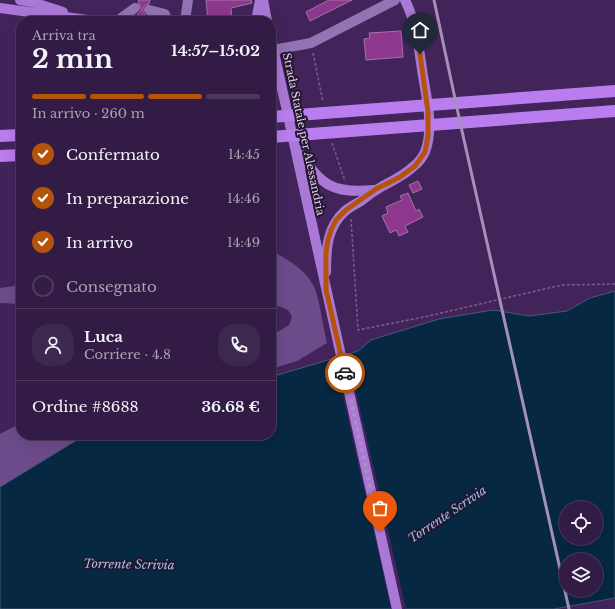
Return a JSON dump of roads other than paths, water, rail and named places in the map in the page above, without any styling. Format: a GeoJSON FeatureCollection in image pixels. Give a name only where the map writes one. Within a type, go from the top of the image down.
{"type":"FeatureCollection","features":[{"type":"Feature","properties":{"kind":"highway"},"geometry":{"type":"LineString","coordinates":[[276,117],[615,91]]}},
{"type":"Feature","properties":{"kind":"highway"},"geometry":{"type":"LineString","coordinates":[[276,137],[615,111]]}},
{"type":"Feature","properties":{"kind":"highway"},"geometry":{"type":"LineString","coordinates":[[0,136],[16,135]]}},
{"type":"Feature","properties":{"kind":"highway"},"geometry":{"type":"LineString","coordinates":[[0,156],[16,155]]}},
{"type":"Feature","properties":{"kind":"main road"},"geometry":{"type":"LineString","coordinates":[[20,0],[56,9],[74,16]]}},
{"type":"Feature","properties":{"kind":"main road"},"geometry":{"type":"LineString","coordinates":[[257,16],[262,0]]}},
{"type":"Feature","properties":{"kind":"main road"},"geometry":{"type":"LineString","coordinates":[[262,0],[266,16]]}},
{"type":"Feature","properties":{"kind":"main road"},"geometry":{"type":"LineString","coordinates":[[326,290],[326,252],[331,230],[336,220],[346,210],[376,189],[400,177],[415,166],[425,152],[428,136],[428,112],[422,66],[416,31],[405,0]]}},
{"type":"Feature","properties":{"kind":"main road"},"geometry":{"type":"LineString","coordinates":[[0,8],[60,16]]}},
{"type":"Feature","properties":{"kind":"main road","name":"Strada Statale per Alessandria"},"geometry":{"type":"LineString","coordinates":[[276,66],[295,144],[397,609]]}},
{"type":"Feature","properties":{"kind":"main road"},"geometry":{"type":"LineString","coordinates":[[276,84],[283,94]]}},
{"type":"Feature","properties":{"kind":"main road"},"geometry":{"type":"LineString","coordinates":[[295,144],[316,175],[333,188],[350,191],[376,189]]}},
{"type":"Feature","properties":{"kind":"street"},"geometry":{"type":"LineString","coordinates":[[186,16],[188,0]]}},
{"type":"Feature","properties":{"kind":"street"},"geometry":{"type":"LineString","coordinates":[[276,49],[311,44],[396,0]]}},
{"type":"Feature","properties":{"kind":"street"},"geometry":{"type":"LineString","coordinates":[[124,16],[135,8]]}},
{"type":"Feature","properties":{"kind":"street"},"geometry":{"type":"LineString","coordinates":[[149,10],[164,14],[165,16]]}},
{"type":"Feature","properties":{"kind":"water","name":"Torrente Scrivia"},"geometry":{"type":"Polygon","coordinates":[[[615,291],[615,598],[554,609],[0,609],[0,487],[77,440],[276,440],[276,376],[358,351],[371,340],[439,319],[493,310],[529,316],[567,311],[590,298],[615,291]]]}},
{"type":"Feature","properties":{"kind":"railway"},"geometry":{"type":"LineString","coordinates":[[434,0],[569,609]]}}]}
